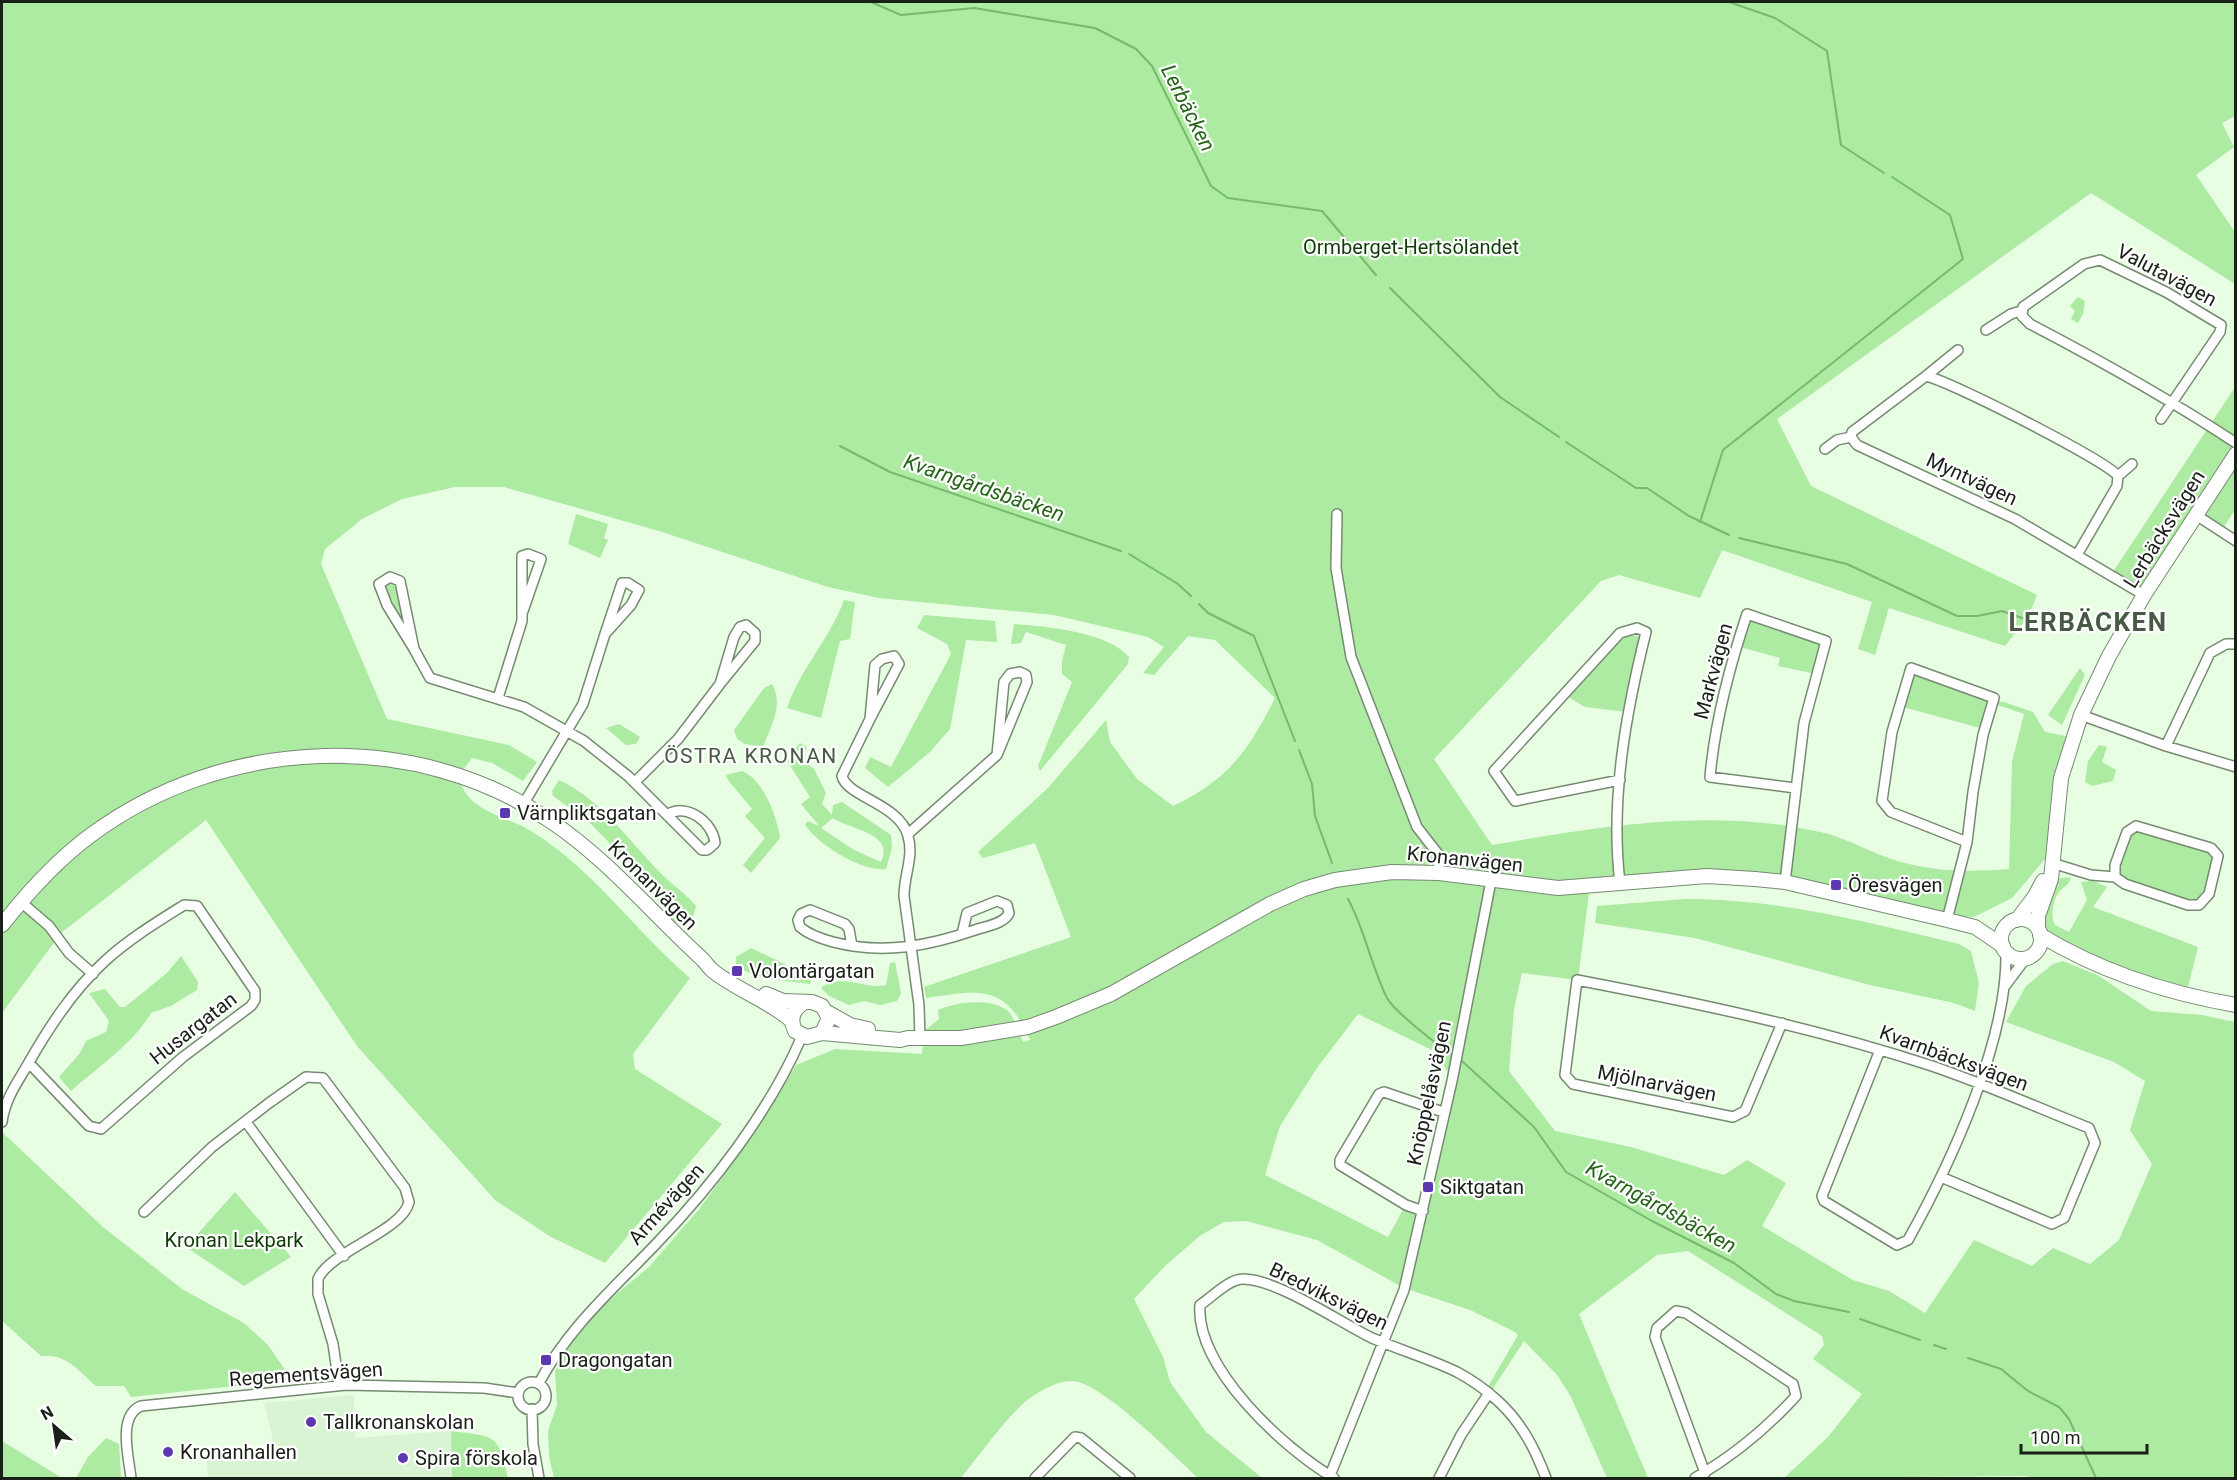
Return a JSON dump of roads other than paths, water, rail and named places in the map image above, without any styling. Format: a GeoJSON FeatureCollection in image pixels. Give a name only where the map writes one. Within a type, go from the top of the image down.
{"type":"FeatureCollection","features":[{"type":"Feature","properties":{"kind":"street","name":"Valutavägen"},"geometry":{"type":"LineString","coordinates":[[1986,330],[2011,314],[2021,311],[2023,307],[2084,264],[2100,260],[2166,292],[2221,325],[2220,332],[2161,419]]}},
{"type":"Feature","properties":{"kind":"street"},"geometry":{"type":"LineString","coordinates":[[2021,311],[2030,324],[2172,401],[2235,443]]}},
{"type":"Feature","properties":{"kind":"street"},"geometry":{"type":"LineString","coordinates":[[1825,449],[1837,440],[1851,436],[1857,427],[1958,350]]}},
{"type":"Feature","properties":{"kind":"street"},"geometry":{"type":"LineString","coordinates":[[1926,376],[2064,442],[2109,467],[2118,476]]}},
{"type":"Feature","properties":{"kind":"street","name":"Myntvägen"},"geometry":{"type":"LineString","coordinates":[[1851,436],[1857,445],[2015,519],[2144,595]]}},
{"type":"Feature","properties":{"kind":"street","name":"Lerbäcksvägen"},"geometry":{"type":"LineString","coordinates":[[2039,932],[2038,916],[2051,879],[2061,778],[2082,715],[2109,656],[2144,595],[2235,454]]}},
{"type":"Feature","properties":{"kind":"street"},"geometry":{"type":"LineString","coordinates":[[2077,555],[2117,486],[2118,476],[2132,464]]}},
{"type":"Feature","properties":{"kind":"street"},"geometry":{"type":"LineString","coordinates":[[1337,514],[1336,568],[1351,657],[1417,827],[1438,854],[1439,873]]}},
{"type":"Feature","properties":{"kind":"street"},"geometry":{"type":"LineString","coordinates":[[2196,515],[2235,541]]}},
{"type":"Feature","properties":{"kind":"street"},"geometry":{"type":"LineString","coordinates":[[498,698],[523,611],[541,559],[528,554],[522,556],[520,566],[523,611]]}},
{"type":"Feature","properties":{"kind":"street"},"geometry":{"type":"LineString","coordinates":[[414,649],[400,581],[390,577],[379,584],[387,605],[414,649],[426,674],[433,680],[524,707],[567,731],[584,741],[635,782],[667,815],[702,850],[707,850],[715,843],[710,830],[692,812],[683,809],[667,815]]}},
{"type":"Feature","properties":{"kind":"street"},"geometry":{"type":"LineString","coordinates":[[524,803],[583,704],[616,595],[622,583],[634,585],[639,590],[636,598],[605,634]]}},
{"type":"Feature","properties":{"kind":"street","name":"Markvägen"},"geometry":{"type":"LineString","coordinates":[[1785,882],[1804,723],[1826,641],[1747,614],[1720,708],[1710,777],[1795,788]]}},
{"type":"Feature","properties":{"kind":"street"},"geometry":{"type":"LineString","coordinates":[[635,782],[678,739],[755,641],[755,633],[746,625],[740,627],[734,637],[720,684]]}},
{"type":"Feature","properties":{"kind":"street"},"geometry":{"type":"LineString","coordinates":[[1620,780],[1515,801],[1494,771],[1620,633],[1637,628],[1646,632],[1630,703],[1620,780],[1617,848],[1620,883]]}},
{"type":"Feature","properties":{"kind":"street"},"geometry":{"type":"LineString","coordinates":[[2166,746],[2210,653],[2226,644],[2235,644]]}},
{"type":"Feature","properties":{"kind":"street"},"geometry":{"type":"LineString","coordinates":[[870,719],[875,665],[882,659],[894,656],[899,664],[870,719],[842,772],[842,780],[846,786],[891,813],[908,834],[911,855],[904,885],[919,1005],[914,1038]]}},
{"type":"Feature","properties":{"kind":"street"},"geometry":{"type":"LineString","coordinates":[[1947,920],[1967,842],[1983,735],[1994,698],[1911,668],[1892,732],[1882,801],[1891,812],[1967,842]]}},
{"type":"Feature","properties":{"kind":"street"},"geometry":{"type":"LineString","coordinates":[[908,834],[997,755],[1027,680],[1026,675],[1020,672],[1010,674],[1004,682],[997,755]]}},
{"type":"Feature","properties":{"kind":"street"},"geometry":{"type":"LineString","coordinates":[[2082,715],[2166,746],[2235,767]]}},
{"type":"Feature","properties":{"kind":"street","name":"Kronanvägen"},"geometry":{"type":"LineString","coordinates":[[2,924],[72,850],[117,818],[158,795],[185,783],[245,765],[323,756],[362,756],[403,762],[456,775],[524,803],[592,852],[712,970],[779,1010],[792,1021]]}},
{"type":"Feature","properties":{"kind":"street"},"geometry":{"type":"LineString","coordinates":[[2052,863],[2098,876],[2115,877],[2125,884],[2188,904],[2199,905],[2210,894],[2218,856],[2211,848],[2136,826],[2127,831],[2115,865],[2115,877]]}},
{"type":"Feature","properties":{"kind":"street","name":"Lerbäcksvägen"},"geometry":{"type":"LineString","coordinates":[[2012,922],[2035,896],[2052,863]]}},
{"type":"Feature","properties":{"kind":"street","name":"Kronanvägen"},"geometry":{"type":"LineString","coordinates":[[822,1033],[895,1040],[961,1038],[1028,1027],[1112,994],[1238,920],[1304,889],[1335,880],[1392,872],[1439,873],[1558,888],[1707,876],[1785,882],[1975,927],[2012,922]]}},
{"type":"Feature","properties":{"kind":"street","name":"Knöppelåsvägen"},"geometry":{"type":"LineString","coordinates":[[1331,1478],[1404,1290],[1423,1211],[1491,881]]}},
{"type":"Feature","properties":{"kind":"street"},"geometry":{"type":"LineString","coordinates":[[852,946],[845,924],[810,910],[801,914],[798,923],[802,929],[822,939],[852,946],[872,949],[911,948],[962,934],[1005,920],[1010,913],[1007,905],[997,901],[969,910],[965,916],[962,934]]}},
{"type":"Feature","properties":{"kind":"street"},"geometry":{"type":"LineString","coordinates":[[21,902],[49,926],[69,953],[93,974]]}},
{"type":"Feature","properties":{"kind":"street","name":"Husargatan"},"geometry":{"type":"LineString","coordinates":[[2,1122],[4,1105],[28,1063],[54,1020],[105,961],[184,905],[191,904],[208,921],[255,991],[255,1000],[251,1006],[183,1057],[100,1129],[89,1126],[28,1063]]}},
{"type":"Feature","properties":{"kind":"street"},"geometry":{"type":"LineString","coordinates":[[1880,1050],[1822,1196],[1824,1201],[1897,1245],[1908,1240],[1941,1177],[1962,1129],[1997,1025],[2005,986],[2004,949],[2001,936],[2012,922],[2028,921],[2039,932],[2069,952],[2153,987],[2235,1005]]}},
{"type":"Feature","properties":{"kind":"street","name":"Kronanvägen"},"geometry":{"type":"LineString","coordinates":[[1975,927],[2004,949]]}},
{"type":"Feature","properties":{"kind":"street"},"geometry":{"type":"LineString","coordinates":[[2005,986],[2040,945],[2039,932]]}},
{"type":"Feature","properties":{"kind":"street"},"geometry":{"type":"LineString","coordinates":[[2004,949],[2014,957],[2069,952]]}},
{"type":"Feature","properties":{"kind":"street","name":"Kronanvägen"},"geometry":{"type":"LineString","coordinates":[[702,958],[774,998],[802,1004]]}},
{"type":"Feature","properties":{"kind":"street","name":"Mjölnarvägen"},"geometry":{"type":"LineString","coordinates":[[1577,980],[1565,1076],[1573,1084],[1733,1117],[1745,1111],[1782,1023]]}},
{"type":"Feature","properties":{"kind":"street","name":"Kvarnbäcksvägen"},"geometry":{"type":"LineString","coordinates":[[1577,980],[1782,1023],[1880,1050],[1978,1082],[2088,1128],[2095,1143],[2064,1218],[2052,1224],[1941,1177]]}},
{"type":"Feature","properties":{"kind":"street"},"geometry":{"type":"LineString","coordinates":[[817,1003],[827,1012],[828,1024],[822,1033],[812,1037],[802,1036],[795,1031],[792,1021],[793,1012],[802,1004],[817,1003]]}},
{"type":"Feature","properties":{"kind":"street","name":"Kronanvägen"},"geometry":{"type":"LineString","coordinates":[[827,1012],[850,1025],[914,1038]]}},
{"type":"Feature","properties":{"kind":"street","name":"Armévägen"},"geometry":{"type":"LineString","coordinates":[[539,1383],[554,1356],[578,1324],[663,1236],[728,1160],[788,1066],[802,1036]]}},
{"type":"Feature","properties":{"kind":"street"},"geometry":{"type":"LineString","coordinates":[[144,1212],[212,1147],[306,1077],[323,1078],[405,1188],[409,1202],[404,1213],[322,1272],[317,1285],[333,1344],[339,1385]]}},
{"type":"Feature","properties":{"kind":"street"},"geometry":{"type":"LineString","coordinates":[[1423,1211],[1406,1205],[1340,1165],[1340,1160],[1379,1094],[1384,1092],[1443,1112]]}},
{"type":"Feature","properties":{"kind":"street"},"geometry":{"type":"LineString","coordinates":[[246,1122],[344,1256]]}},
{"type":"Feature","properties":{"kind":"street","name":"Bredviksvägen"},"geometry":{"type":"LineString","coordinates":[[1331,1478],[1280,1439],[1233,1386],[1208,1343],[1199,1316],[1200,1305],[1238,1280],[1255,1281],[1275,1287],[1384,1343],[1457,1372],[1489,1393],[1510,1412],[1526,1435],[1546,1479]]}},
{"type":"Feature","properties":{"kind":"street"},"geometry":{"type":"LineString","coordinates":[[1695,1479],[1705,1473],[1750,1440],[1796,1396],[1792,1384],[1686,1313],[1676,1311],[1657,1328],[1655,1337],[1705,1473]]}},
{"type":"Feature","properties":{"kind":"street"},"geometry":{"type":"LineString","coordinates":[[527,1382],[539,1383],[544,1389],[546,1398],[541,1406],[532,1409],[521,1404],[518,1393],[522,1385],[527,1382]]}},
{"type":"Feature","properties":{"kind":"street","name":"Regementsvägen"},"geometry":{"type":"LineString","coordinates":[[131,1479],[127,1420],[134,1410],[141,1406],[339,1385],[484,1388],[518,1393]]}},
{"type":"Feature","properties":{"kind":"street"},"geometry":{"type":"LineString","coordinates":[[1439,1479],[1464,1429],[1489,1393]]}},
{"type":"Feature","properties":{"kind":"street"},"geometry":{"type":"LineString","coordinates":[[532,1409],[533,1444],[539,1479]]}},
{"type":"Feature","properties":{"kind":"street"},"geometry":{"type":"LineString","coordinates":[[1035,1479],[1075,1437],[1082,1438],[1130,1479]]}},
{"type":"Feature","properties":{"kind":"waterway","name":"Lerbäcken"},"geometry":{"type":"LineString","coordinates":[[871,2],[901,15],[974,8],[1095,28],[1136,49],[1152,66],[1211,186],[1228,198],[1322,211],[1376,275]]}},
{"type":"Feature","properties":{"kind":"waterway"},"geometry":{"type":"LineString","coordinates":[[1729,2],[1775,18],[1827,51],[1841,145],[1884,173]]}},
{"type":"Feature","properties":{"kind":"waterway"},"geometry":{"type":"LineString","coordinates":[[1700,522],[1723,450],[1963,259],[1950,215],[1892,177]]}},
{"type":"Feature","properties":{"kind":"waterway","name":"Lerbäcken"},"geometry":{"type":"LineString","coordinates":[[1390,288],[1500,397],[1559,437]]}},
{"type":"Feature","properties":{"kind":"waterway"},"geometry":{"type":"LineString","coordinates":[[1566,442],[1636,488],[1647,488],[1689,516],[1729,535]]}},
{"type":"Feature","properties":{"kind":"waterway","name":"Kvarngårdsbäcken"},"geometry":{"type":"LineString","coordinates":[[840,446],[890,472],[1121,551]]}},
{"type":"Feature","properties":{"kind":"waterway"},"geometry":{"type":"LineString","coordinates":[[1739,538],[1847,564],[1957,616],[1977,616],[2002,611],[2025,619]]}},
{"type":"Feature","properties":{"kind":"waterway","name":"Kvarngårdsbäcken"},"geometry":{"type":"LineString","coordinates":[[1129,554],[1178,584],[1191,596]]}},
{"type":"Feature","properties":{"kind":"waterway","name":"Kvarngårdsbäcken"},"geometry":{"type":"LineString","coordinates":[[1199,604],[1208,613],[1254,636],[1295,741]]}},
{"type":"Feature","properties":{"kind":"waterway","name":"Kvarngårdsbäcken"},"geometry":{"type":"LineString","coordinates":[[1299,750],[1312,784],[1315,816],[1332,863]]}},
{"type":"Feature","properties":{"kind":"waterway","name":"Kvarngårdsbäcken"},"geometry":{"type":"LineString","coordinates":[[1348,899],[1387,998],[1406,1019],[1450,1053]]}},
{"type":"Feature","properties":{"kind":"waterway","name":"Kvarngårdsbäcken"},"geometry":{"type":"LineString","coordinates":[[1462,1061],[1534,1127],[1566,1172],[1652,1221],[1734,1263],[1776,1294],[1794,1301],[1849,1312]]}},
{"type":"Feature","properties":{"kind":"waterway"},"geometry":{"type":"LineString","coordinates":[[1860,1319],[1920,1340]]}},
{"type":"Feature","properties":{"kind":"waterway"},"geometry":{"type":"LineString","coordinates":[[1934,1345],[1946,1349]]}},
{"type":"Feature","properties":{"kind":"waterway"},"geometry":{"type":"LineString","coordinates":[[1968,1358],[2001,1369],[2028,1391],[2059,1407],[2069,1419],[2096,1478]]}},
{"type":"Feature","properties":{"kind":"place","name":"Värnpliktsgatan"},"geometry":{"type":"Point","coordinates":[505,813]}},
{"type":"Feature","properties":{"kind":"place","name":"Öresvägen"},"geometry":{"type":"Point","coordinates":[1836,885]}},
{"type":"Feature","properties":{"kind":"place","name":"Volontärgatan"},"geometry":{"type":"Point","coordinates":[737,971]}},
{"type":"Feature","properties":{"kind":"place","name":"Siktgatan"},"geometry":{"type":"Point","coordinates":[1428,1187]}},
{"type":"Feature","properties":{"kind":"place","name":"Dragongatan"},"geometry":{"type":"Point","coordinates":[546,1360]}},
{"type":"Feature","properties":{"kind":"place","name":"Tallkronanskolan"},"geometry":{"type":"Point","coordinates":[311,1422]}},
{"type":"Feature","properties":{"kind":"place","name":"Kronanhallen"},"geometry":{"type":"Point","coordinates":[168,1452]}},
{"type":"Feature","properties":{"kind":"place","name":"Spira förskola"},"geometry":{"type":"Point","coordinates":[403,1458]}},
{"type":"Feature","properties":{"kind":"district","name":"LERBÄCKEN"},"geometry":{"type":"Point","coordinates":[2088,622]}},
{"type":"Feature","properties":{"kind":"district","name":"ÖSTRA KRONAN"},"geometry":{"type":"Point","coordinates":[751,756]}},
{"type":"Feature","properties":{"kind":"park label","name":"Ormberget-Hertsölandet"},"geometry":{"type":"Point","coordinates":[1411,247]}},
{"type":"Feature","properties":{"kind":"park label","name":"Kronan Lekpark"},"geometry":{"type":"Point","coordinates":[234,1240]}}]}
